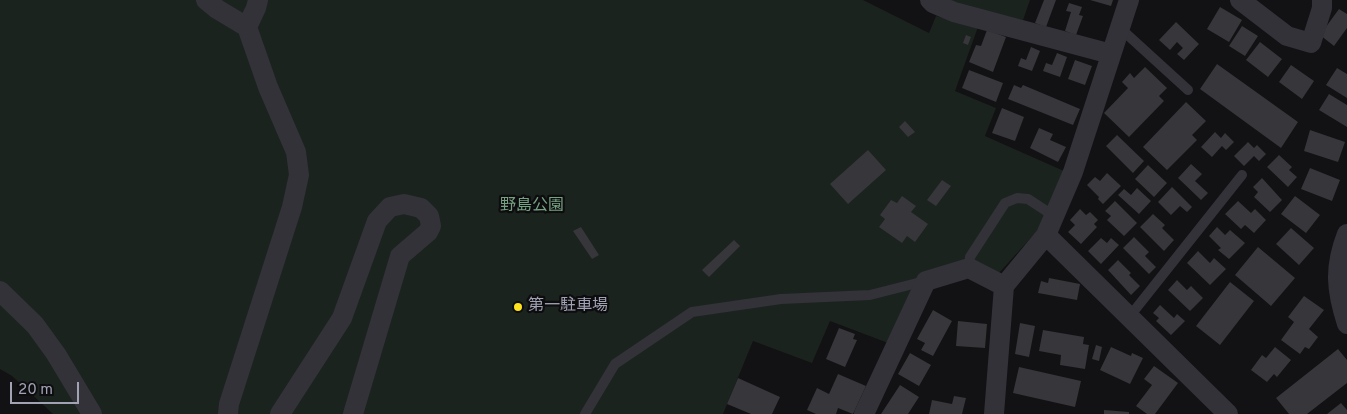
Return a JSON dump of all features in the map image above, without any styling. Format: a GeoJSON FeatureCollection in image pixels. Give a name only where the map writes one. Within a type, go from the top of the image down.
{"type":"FeatureCollection","features":[{"type":"Feature","properties":{"kind":"street"},"geometry":{"type":"LineString","coordinates":[[206,0],[247,27],[268,87],[296,152],[298,175],[292,207],[228,404],[228,414]]}},
{"type":"Feature","properties":{"kind":"street"},"geometry":{"type":"LineString","coordinates":[[247,27],[258,0]]}},
{"type":"Feature","properties":{"kind":"street"},"geometry":{"type":"LineString","coordinates":[[930,0],[954,12],[1111,54]]}},
{"type":"Feature","properties":{"kind":"street"},"geometry":{"type":"LineString","coordinates":[[994,414],[1004,286],[1046,236],[1074,172],[1129,0]]}},
{"type":"Feature","properties":{"kind":"street"},"geometry":{"type":"LineString","coordinates":[[1240,0],[1287,36],[1311,43],[1322,8],[1322,0]]}},
{"type":"Feature","properties":{"kind":"street"},"geometry":{"type":"LineString","coordinates":[[280,414],[342,318],[376,221],[390,207],[404,204],[421,208],[429,216],[431,226],[428,232],[400,256],[353,414]]}},
{"type":"Feature","properties":{"kind":"street"},"geometry":{"type":"LineString","coordinates":[[1347,234],[1338,262],[1337,287],[1347,324]]}},
{"type":"Feature","properties":{"kind":"street"},"geometry":{"type":"LineString","coordinates":[[1046,236],[1130,316],[1224,412]]}},
{"type":"Feature","properties":{"kind":"street"},"geometry":{"type":"LineString","coordinates":[[864,414],[926,280],[969,268],[1004,286]]}},
{"type":"Feature","properties":{"kind":"street"},"geometry":{"type":"LineString","coordinates":[[0,291],[35,325],[56,354],[92,414]]}},
{"type":"Feature","properties":{"kind":"lane"},"geometry":{"type":"LineString","coordinates":[[1120,28],[1188,90]]}},
{"type":"Feature","properties":{"kind":"lane"},"geometry":{"type":"LineString","coordinates":[[1130,316],[1242,174]]}},
{"type":"Feature","properties":{"kind":"lane"},"geometry":{"type":"LineString","coordinates":[[969,268],[970,257],[1005,203],[1017,198],[1028,200],[1054,216]]}},
{"type":"Feature","properties":{"kind":"lane"},"geometry":{"type":"LineString","coordinates":[[585,414],[615,364],[692,312],[780,299],[870,295],[926,280]]}},
{"type":"Feature","properties":{"kind":"green space","name":"野島公園"},"geometry":{"type":"Polygon","coordinates":[[[0,0],[863,0],[929,33],[936,16],[978,27],[955,91],[996,108],[985,136],[1064,171],[1038,230],[999,273],[918,277],[888,343],[830,321],[812,363],[753,341],[723,414],[53,414],[12,376],[0,369],[0,0]]]}},
{"type":"Feature","properties":{"kind":"green space"},"geometry":{"type":"Polygon","coordinates":[[[944,0],[1030,0],[1023,20],[947,3],[944,0]]]}},
{"type":"Feature","properties":{"kind":"building"},"geometry":{"type":"Polygon","coordinates":[[[1044,0],[1056,0],[1046,27],[1035,23],[1044,0]]]}},
{"type":"Feature","properties":{"kind":"building"},"geometry":{"type":"Polygon","coordinates":[[[1090,0],[1113,0],[1111,6],[1090,0]]]}},
{"type":"Feature","properties":{"kind":"building"},"geometry":{"type":"Polygon","coordinates":[[[1069,3],[1082,7],[1079,15],[1083,16],[1076,35],[1065,31],[1071,12],[1066,11],[1069,3]]]}},
{"type":"Feature","properties":{"kind":"building"},"geometry":{"type":"Polygon","coordinates":[[[1220,7],[1242,20],[1229,42],[1207,29],[1220,7]]]}},
{"type":"Feature","properties":{"kind":"building"},"geometry":{"type":"Polygon","coordinates":[[[1339,9],[1347,14],[1347,28],[1334,46],[1320,35],[1339,9]]]}},
{"type":"Feature","properties":{"kind":"building"},"geometry":{"type":"Polygon","coordinates":[[[1176,22],[1199,44],[1184,60],[1177,54],[1183,48],[1177,42],[1170,50],[1159,40],[1176,22]]]}},
{"type":"Feature","properties":{"kind":"building"},"geometry":{"type":"Polygon","coordinates":[[[1242,26],[1258,36],[1245,56],[1229,46],[1242,26]]]}},
{"type":"Feature","properties":{"kind":"building"},"geometry":{"type":"Polygon","coordinates":[[[987,30],[1006,37],[993,72],[969,62],[976,45],[981,46],[987,30]]]}},
{"type":"Feature","properties":{"kind":"building"},"geometry":{"type":"Polygon","coordinates":[[[966,35],[971,37],[968,45],[963,43],[966,35]]]}},
{"type":"Feature","properties":{"kind":"building"},"geometry":{"type":"Polygon","coordinates":[[[1260,42],[1282,59],[1268,77],[1246,60],[1260,42]]]}},
{"type":"Feature","properties":{"kind":"building"},"geometry":{"type":"Polygon","coordinates":[[[1031,47],[1040,51],[1032,71],[1018,66],[1021,58],[1026,60],[1031,47]]]}},
{"type":"Feature","properties":{"kind":"building"},"geometry":{"type":"Polygon","coordinates":[[[1057,53],[1067,57],[1060,77],[1043,71],[1046,63],[1052,65],[1057,53]]]}},
{"type":"Feature","properties":{"kind":"building"},"geometry":{"type":"Polygon","coordinates":[[[1075,60],[1092,66],[1085,85],[1068,79],[1075,60]]]}},
{"type":"Feature","properties":{"kind":"building"},"geometry":{"type":"Polygon","coordinates":[[[1217,64],[1298,122],[1281,148],[1200,89],[1217,64]]]}},
{"type":"Feature","properties":{"kind":"building"},"geometry":{"type":"Polygon","coordinates":[[[1291,65],[1314,81],[1302,99],[1279,82],[1291,65]]]}},
{"type":"Feature","properties":{"kind":"building"},"geometry":{"type":"Polygon","coordinates":[[[1145,67],[1167,88],[1159,96],[1164,101],[1129,137],[1104,113],[1128,88],[1122,82],[1130,73],[1134,78],[1145,67]]]}},
{"type":"Feature","properties":{"kind":"building"},"geometry":{"type":"Polygon","coordinates":[[[1337,68],[1347,74],[1347,98],[1326,85],[1337,68]]]}},
{"type":"Feature","properties":{"kind":"building"},"geometry":{"type":"Polygon","coordinates":[[[969,70],[1003,83],[996,102],[962,88],[969,70]]]}},
{"type":"Feature","properties":{"kind":"building"},"geometry":{"type":"Polygon","coordinates":[[[1014,85],[1021,88],[1023,85],[1080,109],[1073,125],[1008,99],[1014,85]]]}},
{"type":"Feature","properties":{"kind":"building"},"geometry":{"type":"Polygon","coordinates":[[[1329,94],[1347,105],[1347,127],[1319,110],[1329,94]]]}},
{"type":"Feature","properties":{"kind":"building"},"geometry":{"type":"Polygon","coordinates":[[[1186,102],[1206,121],[1192,135],[1197,140],[1167,170],[1143,147],[1186,102]]]}},
{"type":"Feature","properties":{"kind":"building"},"geometry":{"type":"Polygon","coordinates":[[[1002,108],[1024,117],[1015,141],[992,133],[1002,108]]]}},
{"type":"Feature","properties":{"kind":"building"},"geometry":{"type":"Polygon","coordinates":[[[905,121],[915,132],[908,137],[899,127],[905,121]]]}},
{"type":"Feature","properties":{"kind":"building"},"geometry":{"type":"Polygon","coordinates":[[[1039,128],[1053,134],[1050,140],[1066,147],[1058,162],[1030,148],[1039,128]]]}},
{"type":"Feature","properties":{"kind":"building"},"geometry":{"type":"Polygon","coordinates":[[[1310,130],[1345,142],[1338,162],[1304,151],[1310,130]]]}},
{"type":"Feature","properties":{"kind":"building"},"geometry":{"type":"Polygon","coordinates":[[[1215,132],[1221,138],[1225,133],[1234,142],[1226,150],[1222,146],[1212,157],[1201,147],[1215,132]]]}},
{"type":"Feature","properties":{"kind":"building"},"geometry":{"type":"Polygon","coordinates":[[[1117,135],[1144,161],[1133,173],[1106,146],[1117,135]]]}},
{"type":"Feature","properties":{"kind":"building"},"geometry":{"type":"Polygon","coordinates":[[[1248,142],[1254,148],[1257,145],[1266,154],[1259,161],[1254,156],[1244,166],[1234,156],[1248,142]]]}},
{"type":"Feature","properties":{"kind":"building"},"geometry":{"type":"Polygon","coordinates":[[[868,150],[886,170],[848,204],[830,184],[868,150]]]}},
{"type":"Feature","properties":{"kind":"building"},"geometry":{"type":"Polygon","coordinates":[[[1279,155],[1292,167],[1289,170],[1297,177],[1288,187],[1267,167],[1279,155]]]}},
{"type":"Feature","properties":{"kind":"building"},"geometry":{"type":"Polygon","coordinates":[[[1191,164],[1202,174],[1195,181],[1208,193],[1201,200],[1178,178],[1191,164]]]}},
{"type":"Feature","properties":{"kind":"building"},"geometry":{"type":"Polygon","coordinates":[[[1148,165],[1167,183],[1154,197],[1135,179],[1148,165]]]}},
{"type":"Feature","properties":{"kind":"building"},"geometry":{"type":"Polygon","coordinates":[[[1310,168],[1340,180],[1332,201],[1301,189],[1310,168]]]}},
{"type":"Feature","properties":{"kind":"building"},"geometry":{"type":"Polygon","coordinates":[[[1107,173],[1121,186],[1103,204],[1087,185],[1095,177],[1100,181],[1107,173]]]}},
{"type":"Feature","properties":{"kind":"building"},"geometry":{"type":"Polygon","coordinates":[[[1262,178],[1282,200],[1270,212],[1254,197],[1258,192],[1253,187],[1262,178]]]}},
{"type":"Feature","properties":{"kind":"building"},"geometry":{"type":"Polygon","coordinates":[[[942,180],[951,186],[936,206],[927,200],[942,180]]]}},
{"type":"Feature","properties":{"kind":"building"},"geometry":{"type":"Polygon","coordinates":[[[1172,187],[1192,207],[1187,212],[1180,206],[1171,215],[1158,202],[1172,187]]]}},
{"type":"Feature","properties":{"kind":"building"},"geometry":{"type":"Polygon","coordinates":[[[1137,188],[1151,201],[1139,214],[1118,195],[1124,189],[1131,195],[1137,188]]]}},
{"type":"Feature","properties":{"kind":"building"},"geometry":{"type":"Polygon","coordinates":[[[902,196],[916,206],[911,212],[928,224],[915,242],[907,236],[902,243],[879,227],[885,219],[880,215],[891,200],[897,203],[902,196]]]}},
{"type":"Feature","properties":{"kind":"building"},"geometry":{"type":"Polygon","coordinates":[[[1295,196],[1320,215],[1306,233],[1281,214],[1295,196]]]}},
{"type":"Feature","properties":{"kind":"building"},"geometry":{"type":"Polygon","coordinates":[[[1115,201],[1137,223],[1124,236],[1107,220],[1111,216],[1105,211],[1115,201]]]}},
{"type":"Feature","properties":{"kind":"building"},"geometry":{"type":"Polygon","coordinates":[[[1238,201],[1251,213],[1255,209],[1266,220],[1254,233],[1245,225],[1241,229],[1225,214],[1238,201]]]}},
{"type":"Feature","properties":{"kind":"building"},"geometry":{"type":"Polygon","coordinates":[[[1080,209],[1086,215],[1090,212],[1098,220],[1094,224],[1097,227],[1081,244],[1068,232],[1075,225],[1070,220],[1080,209]]]}},
{"type":"Feature","properties":{"kind":"building"},"geometry":{"type":"Polygon","coordinates":[[[1153,214],[1165,225],[1162,228],[1174,240],[1164,251],[1140,227],[1153,214]]]}},
{"type":"Feature","properties":{"kind":"building"},"geometry":{"type":"Polygon","coordinates":[[[581,227],[599,255],[592,259],[573,231],[581,227]]]}},
{"type":"Feature","properties":{"kind":"building"},"geometry":{"type":"Polygon","coordinates":[[[1217,227],[1225,235],[1230,230],[1245,243],[1229,259],[1218,250],[1221,248],[1209,236],[1217,227]]]}},
{"type":"Feature","properties":{"kind":"building"},"geometry":{"type":"Polygon","coordinates":[[[1291,228],[1314,248],[1299,265],[1276,244],[1291,228]]]}},
{"type":"Feature","properties":{"kind":"building"},"geometry":{"type":"Polygon","coordinates":[[[1134,237],[1149,252],[1145,256],[1156,267],[1149,274],[1123,248],[1134,237]]]}},
{"type":"Feature","properties":{"kind":"building"},"geometry":{"type":"Polygon","coordinates":[[[1101,238],[1107,243],[1111,238],[1119,245],[1101,264],[1088,251],[1101,238]]]}},
{"type":"Feature","properties":{"kind":"building"},"geometry":{"type":"Polygon","coordinates":[[[734,240],[740,246],[709,277],[702,270],[734,240]]]}},
{"type":"Feature","properties":{"kind":"building"},"geometry":{"type":"Polygon","coordinates":[[[1258,247],[1295,278],[1271,306],[1235,275],[1258,247]]]}},
{"type":"Feature","properties":{"kind":"building"},"geometry":{"type":"Polygon","coordinates":[[[1198,251],[1210,263],[1214,258],[1226,269],[1210,285],[1187,263],[1198,251]]]}},
{"type":"Feature","properties":{"kind":"building"},"geometry":{"type":"Polygon","coordinates":[[[1118,260],[1131,273],[1129,275],[1140,286],[1131,295],[1108,270],[1118,260]]]}},
{"type":"Feature","properties":{"kind":"building"},"geometry":{"type":"Polygon","coordinates":[[[1049,278],[1080,284],[1077,300],[1038,293],[1041,281],[1048,283],[1049,278]]]}},
{"type":"Feature","properties":{"kind":"building"},"geometry":{"type":"Polygon","coordinates":[[[1177,280],[1187,290],[1191,286],[1203,298],[1190,311],[1168,290],[1177,280]]]}},
{"type":"Feature","properties":{"kind":"building"},"geometry":{"type":"Polygon","coordinates":[[[1230,282],[1254,301],[1220,345],[1196,326],[1230,282]]]}},
{"type":"Feature","properties":{"kind":"building"},"geometry":{"type":"Polygon","coordinates":[[[1304,296],[1324,310],[1309,329],[1318,337],[1309,349],[1305,347],[1300,354],[1281,340],[1294,322],[1288,317],[1304,296]]]}},
{"type":"Feature","properties":{"kind":"building"},"geometry":{"type":"Polygon","coordinates":[[[1160,305],[1174,318],[1177,314],[1185,321],[1171,335],[1156,321],[1159,318],[1153,313],[1160,305]]]}},
{"type":"Feature","properties":{"kind":"building"},"geometry":{"type":"Polygon","coordinates":[[[933,310],[952,321],[933,356],[921,350],[925,343],[917,339],[933,310]]]}},
{"type":"Feature","properties":{"kind":"building"},"geometry":{"type":"Polygon","coordinates":[[[958,321],[987,324],[985,348],[956,346],[958,321]]]}},
{"type":"Feature","properties":{"kind":"building"},"geometry":{"type":"Polygon","coordinates":[[[1020,323],[1035,326],[1029,357],[1015,354],[1020,323]]]}},
{"type":"Feature","properties":{"kind":"building"},"geometry":{"type":"Polygon","coordinates":[[[839,328],[855,334],[853,339],[857,340],[845,367],[826,359],[839,328]]]}},
{"type":"Feature","properties":{"kind":"building"},"geometry":{"type":"Polygon","coordinates":[[[1043,330],[1084,337],[1083,344],[1089,345],[1085,369],[1060,365],[1061,355],[1039,351],[1043,330]]]}},
{"type":"Feature","properties":{"kind":"building"},"geometry":{"type":"Polygon","coordinates":[[[1096,345],[1102,347],[1099,361],[1092,359],[1096,345]]]}},
{"type":"Feature","properties":{"kind":"building"},"geometry":{"type":"Polygon","coordinates":[[[1111,347],[1131,356],[1132,353],[1143,358],[1130,384],[1100,370],[1111,347]]]}},
{"type":"Feature","properties":{"kind":"building"},"geometry":{"type":"Polygon","coordinates":[[[1275,347],[1291,360],[1277,377],[1274,374],[1267,382],[1251,370],[1262,355],[1266,358],[1275,347]]]}},
{"type":"Feature","properties":{"kind":"building"},"geometry":{"type":"Polygon","coordinates":[[[1338,349],[1347,360],[1347,383],[1307,414],[1289,414],[1276,398],[1338,349]]]}},
{"type":"Feature","properties":{"kind":"building"},"geometry":{"type":"Polygon","coordinates":[[[910,353],[931,365],[919,386],[898,374],[910,353]]]}},
{"type":"Feature","properties":{"kind":"building"},"geometry":{"type":"Polygon","coordinates":[[[1154,366],[1178,383],[1155,414],[1147,414],[1136,406],[1152,385],[1144,379],[1154,366]]]}},
{"type":"Feature","properties":{"kind":"building"},"geometry":{"type":"Polygon","coordinates":[[[1019,367],[1081,381],[1075,407],[1013,393],[1019,367]]]}},
{"type":"Feature","properties":{"kind":"building"},"geometry":{"type":"Polygon","coordinates":[[[838,374],[866,386],[853,414],[838,408],[836,414],[816,414],[807,410],[817,388],[829,394],[838,374]]]}},
{"type":"Feature","properties":{"kind":"building"},"geometry":{"type":"Polygon","coordinates":[[[738,378],[780,397],[772,414],[751,414],[727,404],[738,378]]]}},
{"type":"Feature","properties":{"kind":"building"},"geometry":{"type":"Polygon","coordinates":[[[900,385],[919,397],[908,414],[881,414],[900,385]]]}},
{"type":"Feature","properties":{"kind":"building"},"geometry":{"type":"Polygon","coordinates":[[[954,396],[966,398],[962,414],[929,414],[932,400],[952,404],[954,396]]]}},
{"type":"Feature","properties":{"kind":"building"},"geometry":{"type":"Polygon","coordinates":[[[1341,403],[1347,410],[1347,414],[1327,414],[1341,403]]]}},
{"type":"Feature","properties":{"kind":"building"},"geometry":{"type":"Polygon","coordinates":[[[1104,410],[1129,412],[1129,414],[1104,414],[1104,410]]]}},
{"type":"Feature","properties":{"kind":"place","name":"第一駐車場"},"geometry":{"type":"Point","coordinates":[518,307]}}]}
